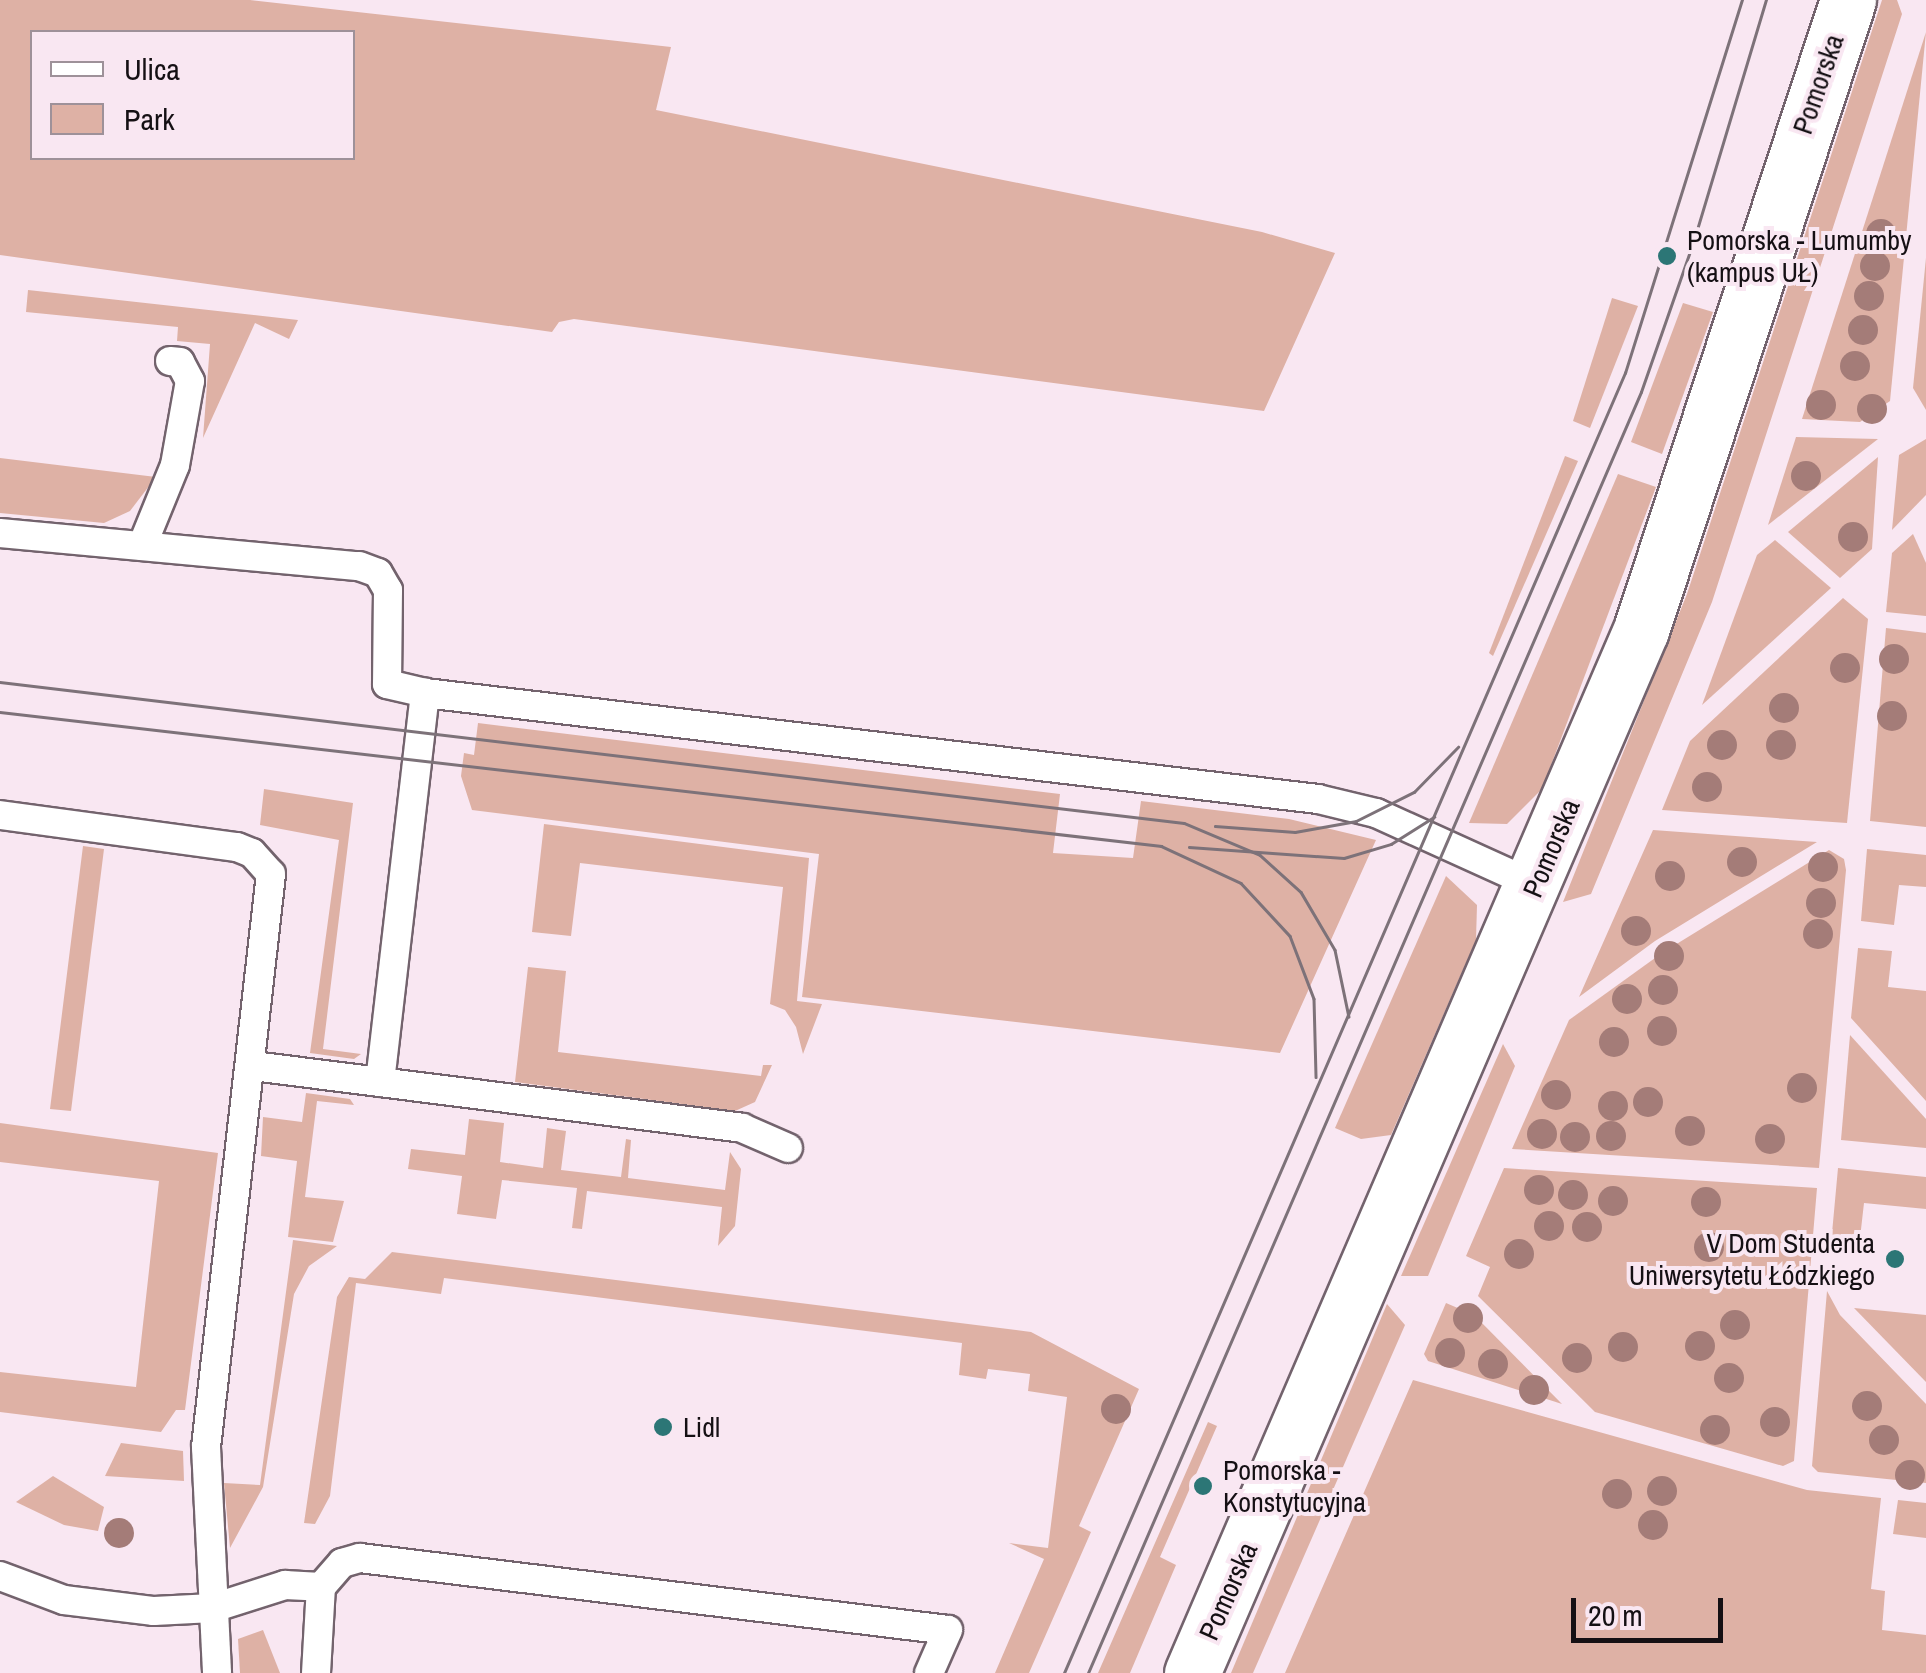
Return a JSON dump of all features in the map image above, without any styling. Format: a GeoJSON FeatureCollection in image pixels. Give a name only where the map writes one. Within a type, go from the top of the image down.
{"type":"FeatureCollection","features":[{"type":"Feature","properties":{"kind":"street","name":"Pomorska"},"geometry":{"type":"LineString","coordinates":[[1192,1673],[1535,884],[1641,630],[1848,0]]}},
{"type":"Feature","properties":{"kind":"lane"},"geometry":{"type":"LineString","coordinates":[[142,546],[175,465],[190,381],[180,362],[170,361]]}},
{"type":"Feature","properties":{"kind":"lane"},"geometry":{"type":"LineString","coordinates":[[0,533],[359,566],[378,573],[390,605],[383,676],[396,689],[1318,799],[1376,813],[1535,884]]}},
{"type":"Feature","properties":{"kind":"lane"},"geometry":{"type":"LineString","coordinates":[[380,1082],[424,693]]}},
{"type":"Feature","properties":{"kind":"lane"},"geometry":{"type":"LineString","coordinates":[[0,815],[237,847],[264,862],[273,889],[206,1447],[217,1673]]}},
{"type":"Feature","properties":{"kind":"lane"},"geometry":{"type":"LineString","coordinates":[[254,1066],[742,1128],[788,1148]]}},
{"type":"Feature","properties":{"kind":"lane"},"geometry":{"type":"LineString","coordinates":[[316,1673],[321,1587],[342,1563],[375,1559],[948,1630],[928,1673]]}},
{"type":"Feature","properties":{"kind":"lane"},"geometry":{"type":"LineString","coordinates":[[0,1576],[97,1605],[213,1608],[255,1591],[321,1587]]}},
{"type":"Feature","properties":{"kind":"green space"},"geometry":{"type":"Polygon","coordinates":[[[0,0],[250,0],[671,47],[656,110],[1262,232],[1335,253],[1264,411],[574,319],[559,322],[552,332],[0,255],[0,0]]]}},
{"type":"Feature","properties":{"kind":"green space"},"geometry":{"type":"Polygon","coordinates":[[[1882,0],[1897,0],[1902,14],[1712,602],[1591,894],[1563,902],[1687,594],[1882,0]]]}},
{"type":"Feature","properties":{"kind":"green space"},"geometry":{"type":"Polygon","coordinates":[[[1926,32],[1890,401],[1860,422],[1802,419],[1926,32]]]}},
{"type":"Feature","properties":{"kind":"green space"},"geometry":{"type":"Polygon","coordinates":[[[1926,258],[1926,410],[1913,388],[1926,258]]]}},
{"type":"Feature","properties":{"kind":"green space"},"geometry":{"type":"Polygon","coordinates":[[[28,290],[298,320],[289,339],[255,323],[203,438],[210,344],[177,341],[178,327],[26,312],[28,290]]]}},
{"type":"Feature","properties":{"kind":"green space"},"geometry":{"type":"Polygon","coordinates":[[[1612,298],[1638,306],[1590,428],[1573,421],[1612,298]]]}},
{"type":"Feature","properties":{"kind":"green space"},"geometry":{"type":"Polygon","coordinates":[[[1683,303],[1713,312],[1662,454],[1631,442],[1683,303]]]}},
{"type":"Feature","properties":{"kind":"green space"},"geometry":{"type":"Polygon","coordinates":[[[1796,437],[1878,439],[1768,525],[1796,437]]]}},
{"type":"Feature","properties":{"kind":"green space"},"geometry":{"type":"Polygon","coordinates":[[[1926,439],[1926,495],[1892,530],[1899,455],[1926,439]]]}},
{"type":"Feature","properties":{"kind":"green space"},"geometry":{"type":"Polygon","coordinates":[[[1565,456],[1578,461],[1493,656],[1489,653],[1565,456]]]}},
{"type":"Feature","properties":{"kind":"green space"},"geometry":{"type":"Polygon","coordinates":[[[1878,457],[1872,549],[1840,578],[1788,532],[1878,457]]]}},
{"type":"Feature","properties":{"kind":"green space"},"geometry":{"type":"Polygon","coordinates":[[[0,458],[156,477],[130,511],[104,523],[0,513],[0,458]]]}},
{"type":"Feature","properties":{"kind":"green space"},"geometry":{"type":"Polygon","coordinates":[[[1618,474],[1656,487],[1542,789],[1507,824],[1469,823],[1618,474]]]}},
{"type":"Feature","properties":{"kind":"green space"},"geometry":{"type":"Polygon","coordinates":[[[1913,534],[1926,563],[1926,616],[1886,612],[1892,553],[1913,534]]]}},
{"type":"Feature","properties":{"kind":"green space"},"geometry":{"type":"Polygon","coordinates":[[[1775,540],[1831,588],[1702,705],[1757,555],[1775,540]]]}},
{"type":"Feature","properties":{"kind":"green space"},"geometry":{"type":"Polygon","coordinates":[[[1843,598],[1868,619],[1847,823],[1662,810],[1690,741],[1843,598]]]}},
{"type":"Feature","properties":{"kind":"green space"},"geometry":{"type":"Polygon","coordinates":[[[1886,628],[1926,633],[1926,827],[1870,821],[1886,628]]]}},
{"type":"Feature","properties":{"kind":"green space"},"geometry":{"type":"Polygon","coordinates":[[[478,723],[1060,794],[1053,853],[1133,858],[1141,801],[1289,819],[1376,840],[1280,1053],[802,997],[819,854],[472,810],[461,776],[464,753],[474,755],[478,723]]]}},
{"type":"Feature","properties":{"kind":"green space"},"geometry":{"type":"Polygon","coordinates":[[[264,789],[353,803],[323,1049],[361,1054],[354,1059],[310,1053],[339,840],[260,825],[264,789]]]}},
{"type":"Feature","properties":{"kind":"green space"},"geometry":{"type":"Polygon","coordinates":[[[544,824],[809,858],[797,1001],[822,1004],[803,1054],[796,1027],[785,1010],[770,1004],[783,887],[580,863],[571,936],[532,932],[544,824]]]}},
{"type":"Feature","properties":{"kind":"green space"},"geometry":{"type":"Polygon","coordinates":[[[1653,830],[1817,842],[1655,941],[1579,997],[1653,830]]]}},
{"type":"Feature","properties":{"kind":"green space"},"geometry":{"type":"Polygon","coordinates":[[[83,846],[104,849],[71,1111],[50,1109],[83,846]]]}},
{"type":"Feature","properties":{"kind":"green space"},"geometry":{"type":"Polygon","coordinates":[[[1867,849],[1926,855],[1926,887],[1899,885],[1894,925],[1861,921],[1867,849]]]}},
{"type":"Feature","properties":{"kind":"green space"},"geometry":{"type":"Polygon","coordinates":[[[1829,850],[1844,859],[1846,870],[1819,1168],[1512,1149],[1569,1020],[1662,953],[1829,850]]]}},
{"type":"Feature","properties":{"kind":"green space"},"geometry":{"type":"Polygon","coordinates":[[[1446,876],[1477,905],[1476,940],[1391,1135],[1361,1139],[1335,1128],[1446,876]]]}},
{"type":"Feature","properties":{"kind":"green space"},"geometry":{"type":"Polygon","coordinates":[[[1858,948],[1892,951],[1888,987],[1926,991],[1926,1101],[1851,1018],[1858,948]]]}},
{"type":"Feature","properties":{"kind":"green space"},"geometry":{"type":"Polygon","coordinates":[[[528,967],[566,971],[558,1052],[761,1076],[763,1065],[772,1065],[755,1102],[735,1111],[515,1082],[528,967]]]}},
{"type":"Feature","properties":{"kind":"green space"},"geometry":{"type":"Polygon","coordinates":[[[1850,1035],[1926,1119],[1926,1148],[1841,1140],[1850,1035]]]}},
{"type":"Feature","properties":{"kind":"green space"},"geometry":{"type":"Polygon","coordinates":[[[1503,1044],[1515,1066],[1428,1276],[1401,1276],[1503,1044]]]}},
{"type":"Feature","properties":{"kind":"green space"},"geometry":{"type":"Polygon","coordinates":[[[306,1093],[350,1099],[354,1105],[317,1101],[305,1197],[344,1201],[333,1242],[288,1237],[297,1161],[261,1156],[263,1117],[302,1122],[306,1093]]]}},
{"type":"Feature","properties":{"kind":"green space"},"geometry":{"type":"Polygon","coordinates":[[[469,1119],[504,1123],[500,1162],[543,1168],[547,1128],[566,1131],[561,1170],[621,1177],[626,1139],[631,1140],[628,1178],[725,1190],[730,1152],[741,1169],[735,1226],[718,1246],[722,1207],[587,1191],[582,1229],[572,1228],[577,1188],[502,1180],[496,1219],[457,1214],[462,1176],[408,1169],[411,1149],[465,1155],[469,1119]]]}},
{"type":"Feature","properties":{"kind":"green space"},"geometry":{"type":"Polygon","coordinates":[[[0,1123],[218,1153],[185,1410],[176,1410],[161,1432],[0,1412],[0,1372],[136,1387],[159,1181],[0,1162],[0,1123]]]}},
{"type":"Feature","properties":{"kind":"green space"},"geometry":{"type":"Polygon","coordinates":[[[1504,1168],[1817,1188],[1794,1461],[1783,1466],[1595,1412],[1478,1296],[1490,1267],[1466,1256],[1504,1168]]]}},
{"type":"Feature","properties":{"kind":"green space"},"geometry":{"type":"Polygon","coordinates":[[[1838,1168],[1926,1177],[1926,1209],[1864,1203],[1859,1247],[1831,1244],[1838,1168]]]}},
{"type":"Feature","properties":{"kind":"green space"},"geometry":{"type":"Polygon","coordinates":[[[293,1240],[337,1246],[309,1266],[294,1294],[263,1487],[230,1548],[224,1483],[260,1485],[293,1240]]]}},
{"type":"Feature","properties":{"kind":"green space"},"geometry":{"type":"Polygon","coordinates":[[[392,1252],[1031,1332],[1139,1389],[1079,1526],[1091,1532],[1029,1673],[995,1673],[1044,1559],[1009,1543],[1048,1548],[1067,1397],[1028,1391],[1030,1374],[988,1369],[986,1379],[959,1375],[962,1343],[444,1278],[441,1294],[356,1283],[330,1496],[315,1524],[304,1523],[337,1297],[349,1277],[365,1279],[392,1252]]]}},
{"type":"Feature","properties":{"kind":"green space"},"geometry":{"type":"Polygon","coordinates":[[[1827,1291],[1840,1315],[1926,1404],[1926,1483],[1818,1472],[1812,1466],[1827,1291]]]}},
{"type":"Feature","properties":{"kind":"green space"},"geometry":{"type":"Polygon","coordinates":[[[1446,1303],[1474,1315],[1562,1404],[1428,1361],[1424,1354],[1446,1303]]]}},
{"type":"Feature","properties":{"kind":"green space"},"geometry":{"type":"Polygon","coordinates":[[[1387,1304],[1405,1325],[1253,1673],[1231,1673],[1387,1304]]]}},
{"type":"Feature","properties":{"kind":"green space"},"geometry":{"type":"Polygon","coordinates":[[[1854,1308],[1926,1315],[1926,1382],[1854,1308]]]}},
{"type":"Feature","properties":{"kind":"green space"},"geometry":{"type":"Polygon","coordinates":[[[1413,1380],[1807,1490],[1881,1498],[1871,1589],[1885,1591],[1882,1630],[1926,1635],[1926,1673],[1285,1673],[1413,1380]]]}},
{"type":"Feature","properties":{"kind":"green space"},"geometry":{"type":"Polygon","coordinates":[[[1208,1422],[1217,1426],[1160,1557],[1176,1565],[1130,1673],[1098,1673],[1208,1422]]]}},
{"type":"Feature","properties":{"kind":"green space"},"geometry":{"type":"Polygon","coordinates":[[[121,1443],[183,1451],[184,1481],[105,1476],[121,1443]]]}},
{"type":"Feature","properties":{"kind":"green space"},"geometry":{"type":"Polygon","coordinates":[[[53,1476],[104,1507],[98,1531],[64,1525],[16,1502],[53,1476]]]}},
{"type":"Feature","properties":{"kind":"green space"},"geometry":{"type":"Polygon","coordinates":[[[1898,1500],[1926,1503],[1926,1538],[1893,1534],[1898,1500]]]}},
{"type":"Feature","properties":{"kind":"green space"},"geometry":{"type":"Polygon","coordinates":[[[263,1630],[280,1673],[240,1673],[238,1639],[263,1630]]]}},
{"type":"Feature","properties":{"kind":"tram line"},"geometry":{"type":"LineString","coordinates":[[1064,1673],[1625,373],[1742,0]]}},
{"type":"Feature","properties":{"kind":"tram line"},"geometry":{"type":"LineString","coordinates":[[1088,1673],[1641,392],[1693,243],[1766,0]]}},
{"type":"Feature","properties":{"kind":"tram line"},"geometry":{"type":"LineString","coordinates":[[0,682],[1184,823],[1260,855],[1301,892],[1335,950],[1349,1017]]}},
{"type":"Feature","properties":{"kind":"tram line"},"geometry":{"type":"LineString","coordinates":[[0,712],[1161,846],[1241,883],[1290,936],[1314,999],[1316,1077]]}},
{"type":"Feature","properties":{"kind":"tram line"},"geometry":{"type":"LineString","coordinates":[[1215,826],[1295,832],[1356,821],[1414,792],[1458,747]]}},
{"type":"Feature","properties":{"kind":"tram line"},"geometry":{"type":"LineString","coordinates":[[1189,847],[1344,858],[1391,844],[1434,817]]}},
{"type":"Feature","properties":{"kind":"place","name":"Pomorska - Lumumby (kampus UŁ)"},"geometry":{"type":"Point","coordinates":[1667,256]}},
{"type":"Feature","properties":{"kind":"place","name":"V Dom Studenta Uniwersytetu Łódzkiego"},"geometry":{"type":"Point","coordinates":[1895,1259]}},
{"type":"Feature","properties":{"kind":"place","name":"Lidl"},"geometry":{"type":"Point","coordinates":[663,1427]}},
{"type":"Feature","properties":{"kind":"place","name":"Pomorska - Konstytucyjna"},"geometry":{"type":"Point","coordinates":[1203,1486]}}]}
